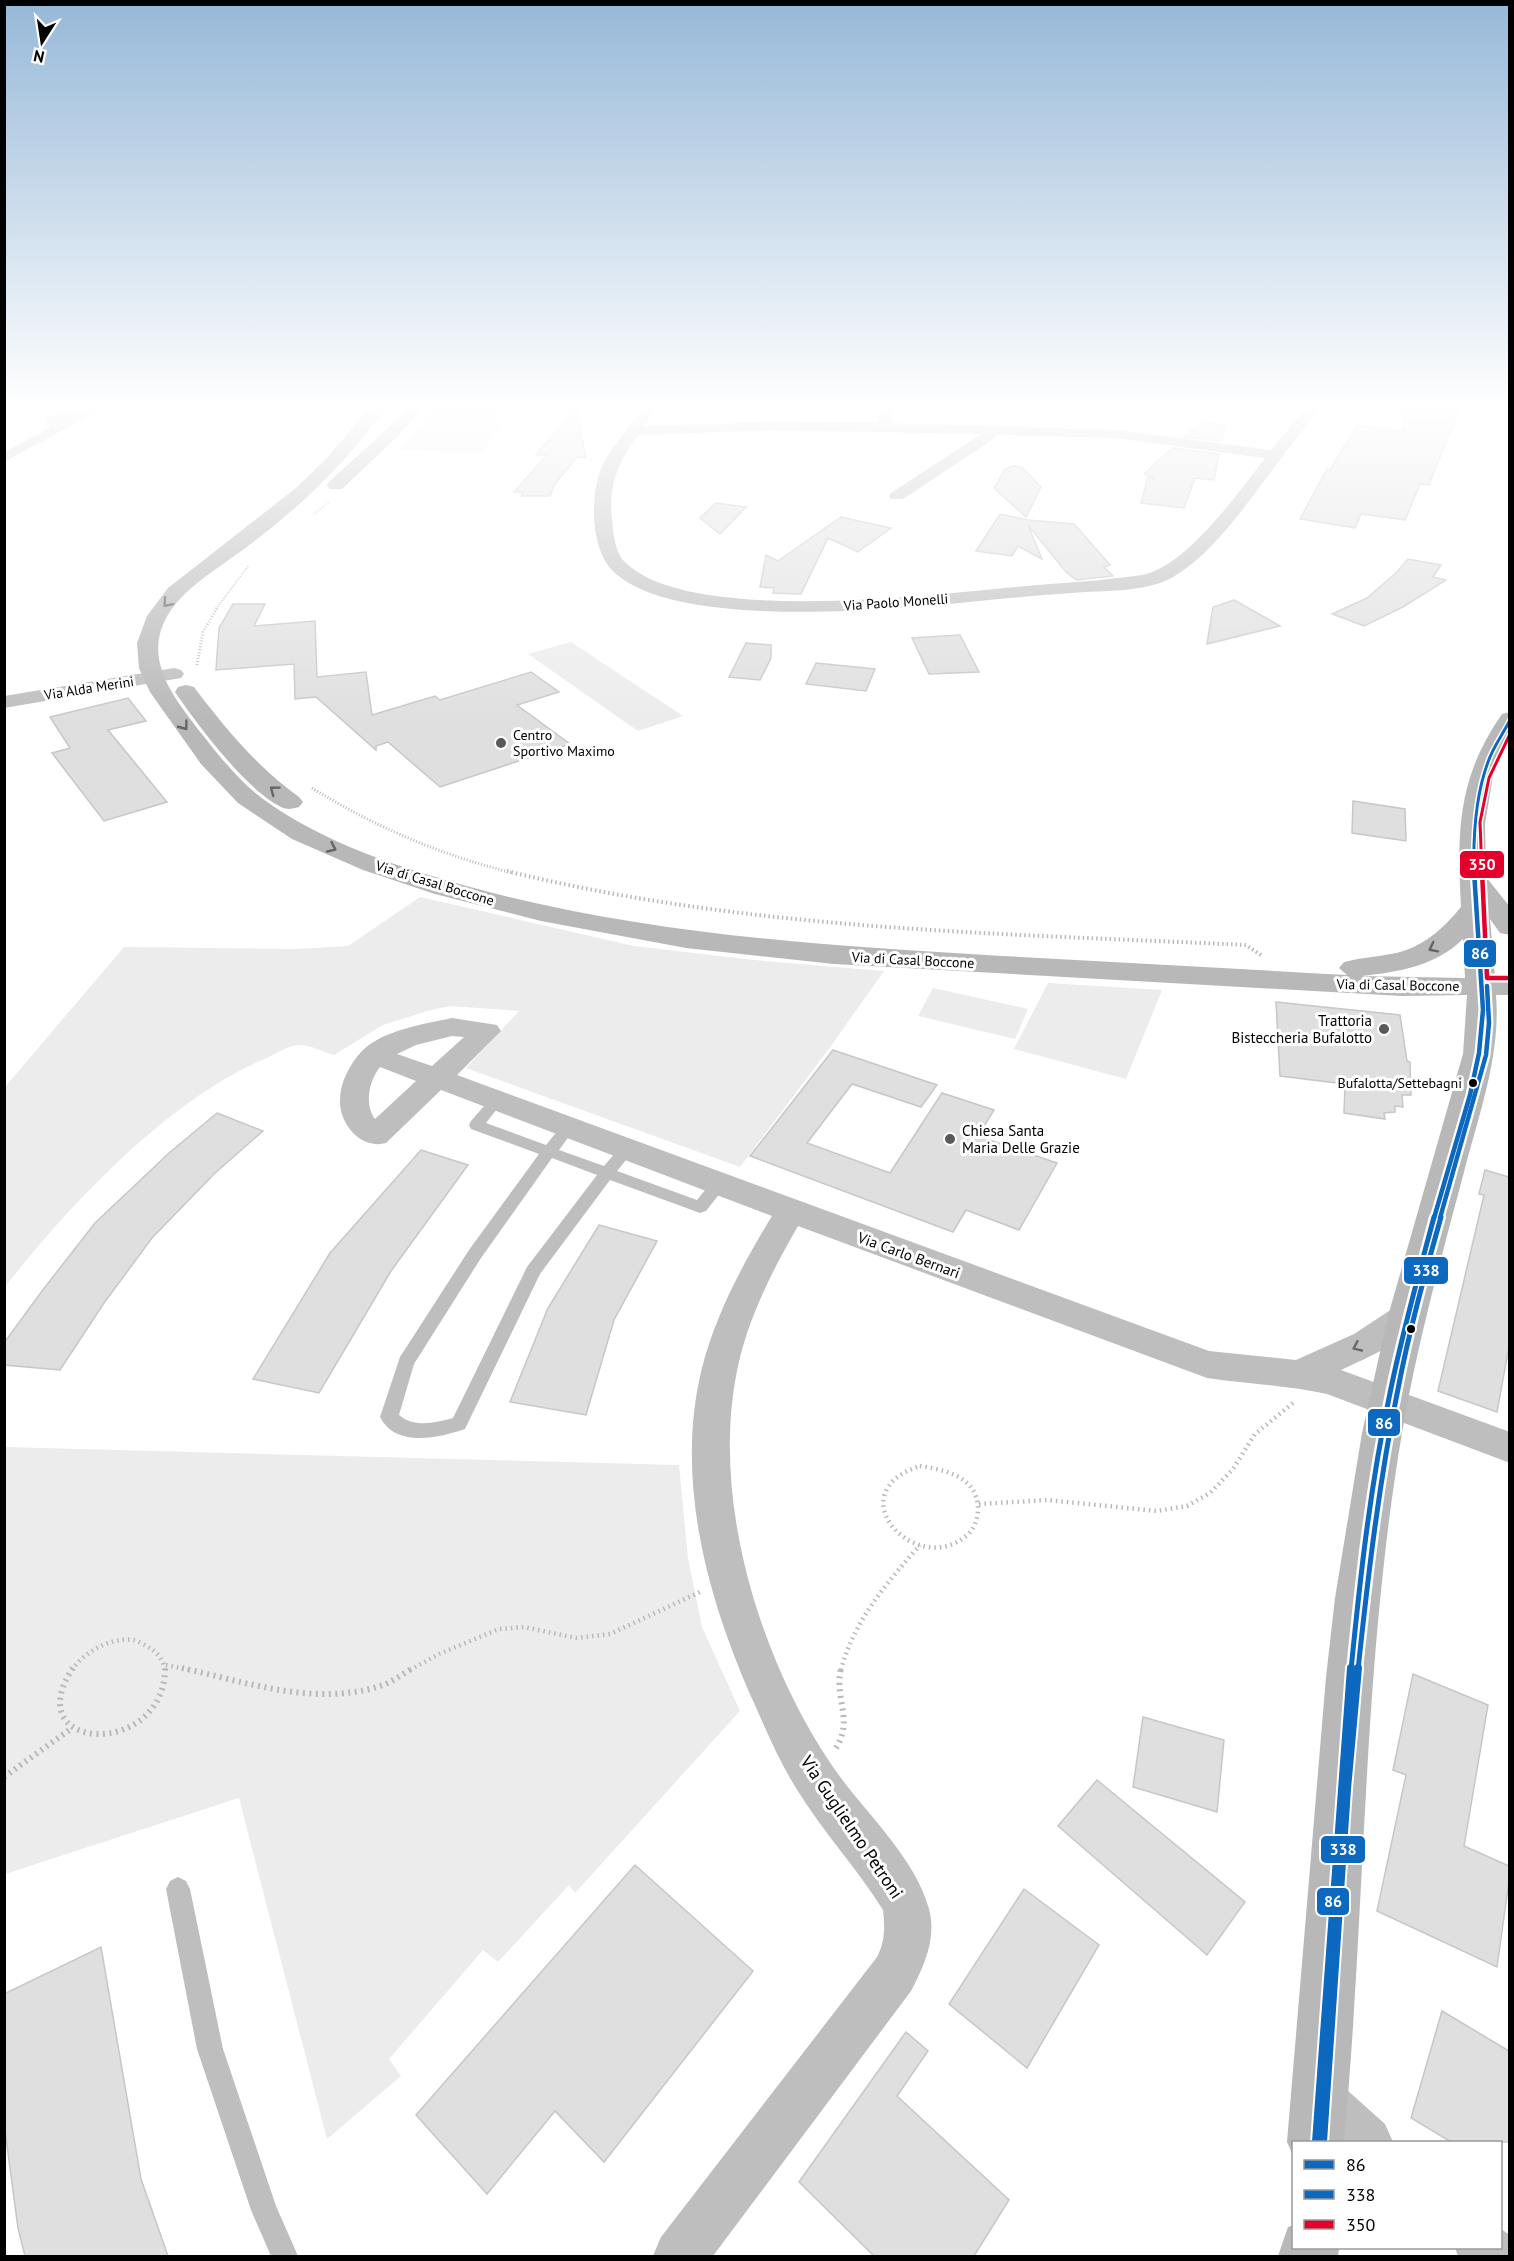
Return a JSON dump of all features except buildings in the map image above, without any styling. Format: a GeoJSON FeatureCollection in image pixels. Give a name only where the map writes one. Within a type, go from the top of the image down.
{"type":"FeatureCollection","features":[{"type":"Feature","properties":{"kind":"street","name":"Via di Casal Boccone"},"geometry":{"type":"LineString","coordinates":[[276,513],[186,584],[167,602],[154,622],[147,641],[146,659],[173,670],[191,700],[262,781],[316,818],[354,838],[464,876],[608,910],[754,931],[933,944],[1354,968],[1495,986]]}},
{"type":"Feature","properties":{"kind":"street"},"geometry":{"type":"LineString","coordinates":[[174,624],[189,601],[204,587],[300,513]]}},
{"type":"Feature","properties":{"kind":"street","name":"Via Paolo Monelli"},"geometry":{"type":"LineString","coordinates":[[603,513],[611,556],[618,567],[649,588],[694,599],[794,607],[863,605],[1132,582],[1160,576],[1182,561],[1225,522],[1232,513]]}},
{"type":"Feature","properties":{"kind":"street","name":"Via di Casal Boccone"},"geometry":{"type":"LineString","coordinates":[[173,670],[177,717],[227,780],[268,813],[351,856],[422,881],[520,908],[652,934],[796,952],[1402,987],[1495,986]]}},
{"type":"Feature","properties":{"kind":"street","name":"Via Alda Merini"},"geometry":{"type":"LineString","coordinates":[[4,702],[173,670]]}},
{"type":"Feature","properties":{"kind":"street"},"geometry":{"type":"LineString","coordinates":[[1365,2141],[1317,2120],[1349,1677],[1357,1598],[1388,1404],[1407,1316],[1479,1054],[1482,1023],[1495,986],[1475,908],[1472,824],[1477,794],[1489,756],[1509,718]]}},
{"type":"Feature","properties":{"kind":"street"},"geometry":{"type":"LineString","coordinates":[[1473,877],[1509,927]]}},
{"type":"Feature","properties":{"kind":"street"},"geometry":{"type":"LineString","coordinates":[[1354,968],[1406,961],[1434,949],[1456,933],[1475,908]]}},
{"type":"Feature","properties":{"kind":"street"},"geometry":{"type":"LineString","coordinates":[[446,1028],[487,1031],[375,1136],[364,1126],[354,1107],[358,1080],[374,1055],[393,1044],[446,1028]]}},
{"type":"Feature","properties":{"kind":"street","name":"Via Carlo Bernari"},"geometry":{"type":"LineString","coordinates":[[374,1055],[1207,1364],[1254,1371],[1299,1374],[1343,1385],[1509,1448]]}},
{"type":"Feature","properties":{"kind":"street","name":"Via Guglielmo Petroni"},"geometry":{"type":"LineString","coordinates":[[680,2256],[894,1974],[902,1960],[909,1936],[909,1915],[895,1886],[814,1778],[760,1672],[742,1625],[717,1534],[713,1500],[715,1394],[723,1359],[742,1301],[791,1211]]}},
{"type":"Feature","properties":{"kind":"street"},"geometry":{"type":"LineString","coordinates":[[1299,1374],[1366,1343],[1407,1316]]}},
{"type":"Feature","properties":{"kind":"lane"},"geometry":{"type":"LineString","coordinates":[[497,1100],[476,1125],[700,1207],[720,1183]]}},
{"type":"Feature","properties":{"kind":"lane"},"geometry":{"type":"LineString","coordinates":[[569,1127],[475,1254],[406,1362],[389,1417],[402,1429],[432,1431],[459,1424],[533,1271],[606,1173],[627,1149]]}},
{"type":"Feature","properties":{"kind":"lane"},"geometry":{"type":"LineString","coordinates":[[178,1889],[210,2049],[264,2210],[285,2256]]}},
{"type":"Feature","properties":{"kind":"path"},"geometry":{"type":"LineString","coordinates":[[307,519],[315,513]]}},
{"type":"Feature","properties":{"kind":"path"},"geometry":{"type":"LineString","coordinates":[[173,670],[203,632],[222,599],[250,564]]}},
{"type":"Feature","properties":{"kind":"path"},"geometry":{"type":"LineString","coordinates":[[312,788],[342,808],[438,852],[520,876],[644,902],[800,923],[952,933],[1246,945],[1272,962]]}},
{"type":"Feature","properties":{"kind":"path"},"geometry":{"type":"LineString","coordinates":[[979,1504],[1047,1500],[1157,1511],[1186,1506],[1210,1493],[1233,1469],[1255,1434],[1299,1398],[1303,1390],[1299,1374]]}},
{"type":"Feature","properties":{"kind":"path"},"geometry":{"type":"LineString","coordinates":[[920,1466],[936,1466],[951,1470],[969,1485],[979,1504],[979,1517],[974,1529],[964,1539],[936,1548],[905,1539],[893,1529],[885,1516],[882,1503],[886,1489],[893,1478],[905,1470],[920,1466]]}},
{"type":"Feature","properties":{"kind":"path"},"geometry":{"type":"LineString","coordinates":[[814,1778],[842,1740],[846,1718],[838,1689],[848,1646],[873,1603],[920,1545]]}},
{"type":"Feature","properties":{"kind":"path"},"geometry":{"type":"LineString","coordinates":[[166,1665],[308,1695],[344,1693],[381,1686],[439,1654],[499,1629],[524,1627],[576,1638],[610,1634],[728,1579]]}},
{"type":"Feature","properties":{"kind":"path"},"geometry":{"type":"LineString","coordinates":[[134,1640],[149,1644],[160,1653],[166,1665],[166,1680],[161,1696],[150,1711],[136,1723],[119,1732],[101,1736],[85,1734],[72,1728],[63,1717],[59,1702],[62,1686],[70,1671],[84,1657],[99,1647],[117,1641],[134,1640]]}},
{"type":"Feature","properties":{"kind":"path"},"geometry":{"type":"LineString","coordinates":[[4,1777],[72,1728]]}},
{"type":"Feature","properties":{"kind":"shaded area"},"geometry":{"type":"Polygon","coordinates":[[[571,642],[683,716],[638,731],[528,654],[571,642]]]}},
{"type":"Feature","properties":{"kind":"shaded area"},"geometry":{"type":"Polygon","coordinates":[[[420,897],[634,946],[754,960],[884,971],[740,1167],[466,1068],[519,1011],[450,1006],[383,1025],[334,1055],[312,1047],[295,1045],[232,1075],[195,1098],[159,1125],[91,1188],[5,1287],[5,1087],[124,947],[296,949],[348,946],[420,897]]]}},
{"type":"Feature","properties":{"kind":"shaded area"},"geometry":{"type":"Polygon","coordinates":[[[1048,983],[1162,990],[1126,1079],[1014,1049],[1048,983]]]}},
{"type":"Feature","properties":{"kind":"shaded area"},"geometry":{"type":"Polygon","coordinates":[[[933,988],[1028,1009],[1015,1039],[918,1016],[933,988]]]}},
{"type":"Feature","properties":{"kind":"shaded area"},"geometry":{"type":"Polygon","coordinates":[[[5,1447],[679,1465],[688,1558],[702,1627],[740,1711],[575,1893],[569,1885],[498,1962],[483,1950],[389,2059],[401,2076],[327,2139],[239,1798],[5,1874],[5,1447]]]}},
{"type":"Feature","properties":{"kind":"transit line","name":"86"},"geometry":{"type":"LineString","coordinates":[[1316,2141],[1346,1730],[1366,1532],[1388,1399],[1421,1265],[1477,1067],[1483,1010],[1473,842],[1477,801],[1488,761],[1510,720]]}},
{"type":"Feature","properties":{"kind":"transit line","name":"350"},"geometry":{"type":"LineString","coordinates":[[1510,734],[1489,778],[1480,822],[1487,978],[1510,978]]}},
{"type":"Feature","properties":{"kind":"transit line","name":"338"},"geometry":{"type":"LineString","coordinates":[[1323,2141],[1347,1789],[1375,1524],[1389,1436],[1409,1340],[1486,1055],[1489,1023],[1487,986]]}},
{"type":"Feature","properties":{"kind":"place","name":"Centro Sportivo Maximo"},"geometry":{"type":"Point","coordinates":[501,743]}},
{"type":"Feature","properties":{"kind":"place","name":"Trattoria Bisteccheria Bufalotto"},"geometry":{"type":"Point","coordinates":[1384,1029]}},
{"type":"Feature","properties":{"kind":"place","name":"Bufalotta/Settebagni"},"geometry":{"type":"Point","coordinates":[1473,1083]}},
{"type":"Feature","properties":{"kind":"place","name":"Chiesa Santa Maria Delle Grazie"},"geometry":{"type":"Point","coordinates":[950,1139]}}]}
